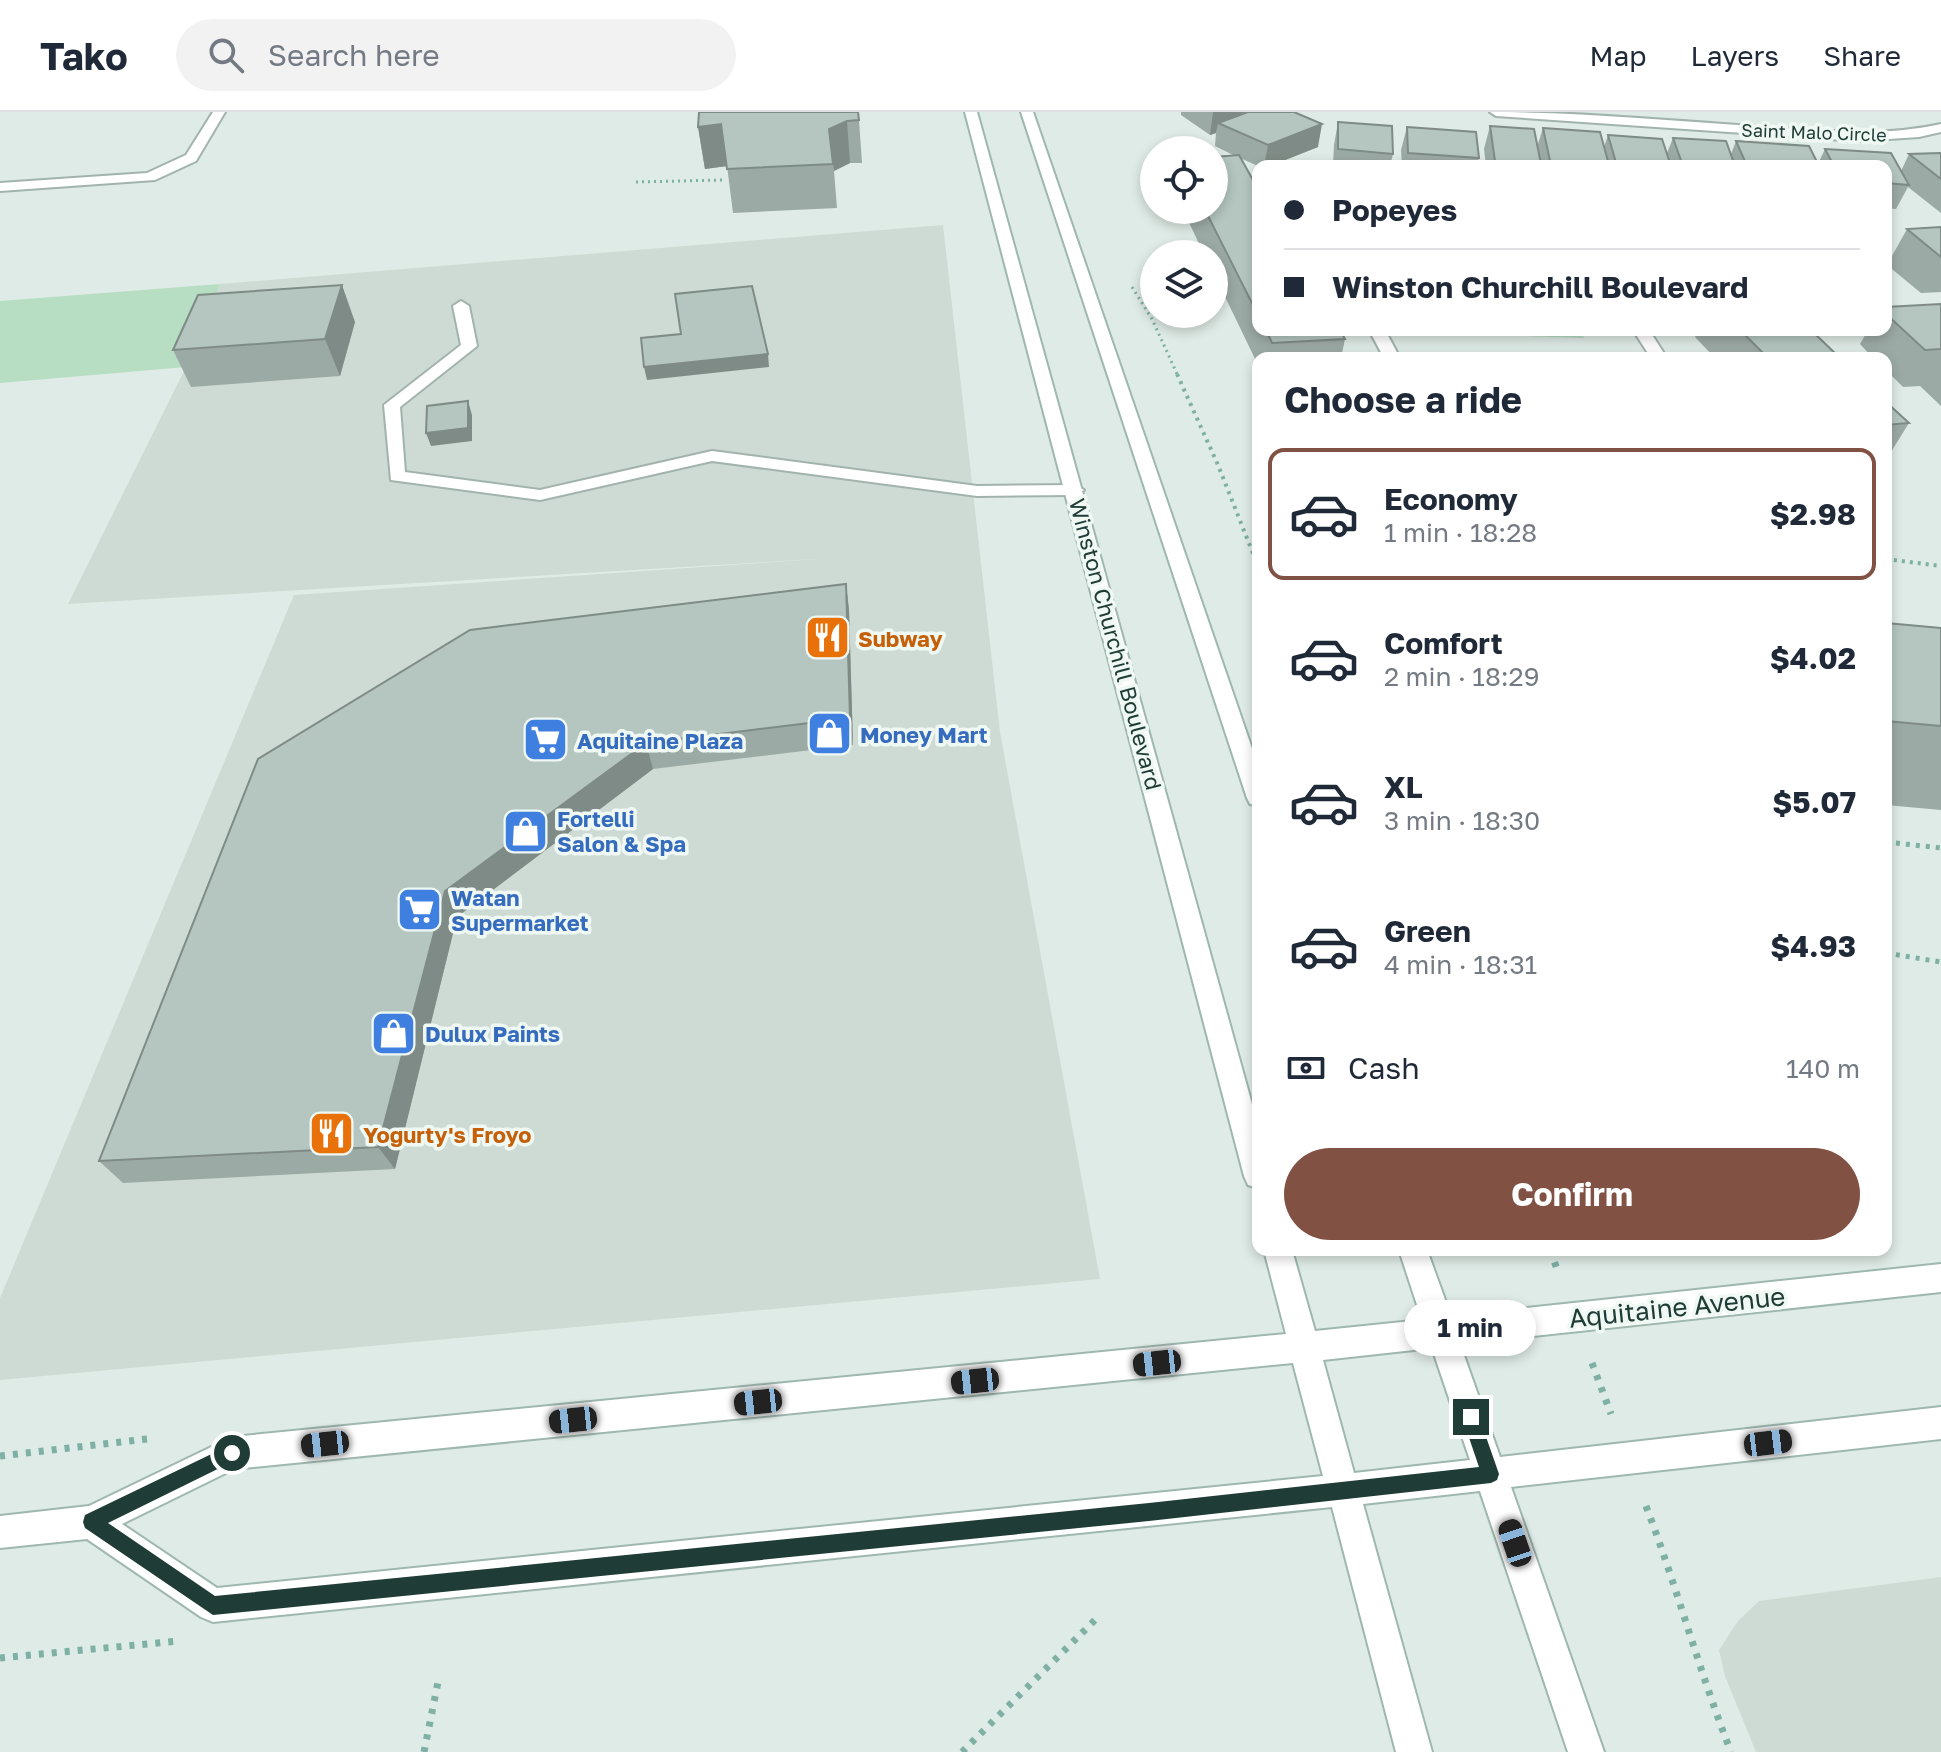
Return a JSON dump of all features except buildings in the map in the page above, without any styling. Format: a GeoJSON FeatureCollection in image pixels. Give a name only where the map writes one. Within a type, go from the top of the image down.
{"type":"FeatureCollection","features":[{"type":"Feature","properties":{"kind":"main road"},"geometry":{"type":"LineString","coordinates":[[0,187],[150,177],[191,158],[219,112]]}},
{"type":"Feature","properties":{"kind":"main road","name":"Winston Churchill Boulevard"},"geometry":{"type":"LineString","coordinates":[[971,112],[1252,1154]]}},
{"type":"Feature","properties":{"kind":"main road"},"geometry":{"type":"LineString","coordinates":[[1027,112],[1252,780]]}},
{"type":"Feature","properties":{"kind":"main road","name":"Saint Malo Circle"},"geometry":{"type":"LineString","coordinates":[[1496,112],[1859,137],[1919,133],[1941,128]]}},
{"type":"Feature","properties":{"kind":"main road"},"geometry":{"type":"LineString","coordinates":[[461,306],[469,346],[392,405],[397,476],[540,495],[712,456],[977,491],[1075,490]]}},
{"type":"Feature","properties":{"kind":"main road"},"geometry":{"type":"LineString","coordinates":[[1280,1256],[1414,1752]]}},
{"type":"Feature","properties":{"kind":"main road"},"geometry":{"type":"LineString","coordinates":[[1415,1256],[1586,1752]]}},
{"type":"Feature","properties":{"kind":"main road","name":"Aquitaine Avenue"},"geometry":{"type":"LineString","coordinates":[[0,1532],[91,1522],[232,1453],[1305,1347],[1941,1278]]}},
{"type":"Feature","properties":{"kind":"main road"},"geometry":{"type":"LineString","coordinates":[[91,1522],[213,1605],[1149,1512],[1941,1423]]}},
{"type":"Feature","properties":{"kind":"path"},"geometry":{"type":"LineString","coordinates":[[636,182],[723,180]]}},
{"type":"Feature","properties":{"kind":"path"},"geometry":{"type":"LineString","coordinates":[[1128,278],[1152,319],[1212,451],[1252,551]]}},
{"type":"Feature","properties":{"kind":"path"},"geometry":{"type":"LineString","coordinates":[[1892,560],[1941,566]]}},
{"type":"Feature","properties":{"kind":"path"},"geometry":{"type":"LineString","coordinates":[[1892,843],[1941,848]]}},
{"type":"Feature","properties":{"kind":"path"},"geometry":{"type":"LineString","coordinates":[[1892,954],[1941,962]]}},
{"type":"Feature","properties":{"kind":"path"},"geometry":{"type":"LineString","coordinates":[[1679,1594],[1713,1706],[1731,1752]]}},
{"type":"Feature","properties":{"kind":"path"},"geometry":{"type":"LineString","coordinates":[[962,1752],[1098,1617]]}},
{"type":"Feature","properties":{"kind":"path"},"geometry":{"type":"LineString","coordinates":[[424,1752],[438,1682]]}},
{"type":"Feature","properties":{"kind":"shaded area","name":"Aquitaine Plaza"},"geometry":{"type":"Polygon","coordinates":[[[943,225],[1000,732],[1100,1279],[0,1380],[0,1298],[294,595],[817,559],[68,604],[186,367],[220,284],[943,225]]]}},
{"type":"Feature","properties":{"kind":"shaded area"},"geometry":{"type":"Polygon","coordinates":[[[1941,1577],[1941,1752],[1756,1752],[1725,1676],[1719,1650],[1738,1621],[1759,1601],[1941,1577]]]}},
{"type":"Feature","properties":{"kind":"green space"},"geometry":{"type":"Polygon","coordinates":[[[220,284],[186,367],[0,383],[0,301],[220,284]]]}},
{"type":"Feature","properties":{"kind":"green space"},"geometry":{"type":"Polygon","coordinates":[[[1523,336],[1583,336],[1584,338],[1523,336]]]}},
{"type":"Feature","properties":{"kind":"place","name":"Subway"},"geometry":{"type":"Point","coordinates":[827,638]}},
{"type":"Feature","properties":{"kind":"place","name":"Money Mart"},"geometry":{"type":"Point","coordinates":[829,734]}},
{"type":"Feature","properties":{"kind":"place","name":"Aquitaine Plaza"},"geometry":{"type":"Point","coordinates":[546,740]}},
{"type":"Feature","properties":{"kind":"place","name":"Fortelli Salon & Spa"},"geometry":{"type":"Point","coordinates":[526,831]}},
{"type":"Feature","properties":{"kind":"place","name":"Watan Supermarket"},"geometry":{"type":"Point","coordinates":[420,910]}},
{"type":"Feature","properties":{"kind":"place","name":"Dulux Paints"},"geometry":{"type":"Point","coordinates":[394,1033]}},
{"type":"Feature","properties":{"kind":"place","name":"Yogurty's Froyo"},"geometry":{"type":"Point","coordinates":[332,1134]}},
{"type":"Feature","properties":{"kind":"route"},"geometry":{"type":"LineString","coordinates":[[232,1453],[91,1522],[213,1605],[1149,1512],[1491,1474],[1471,1417]]}}]}
